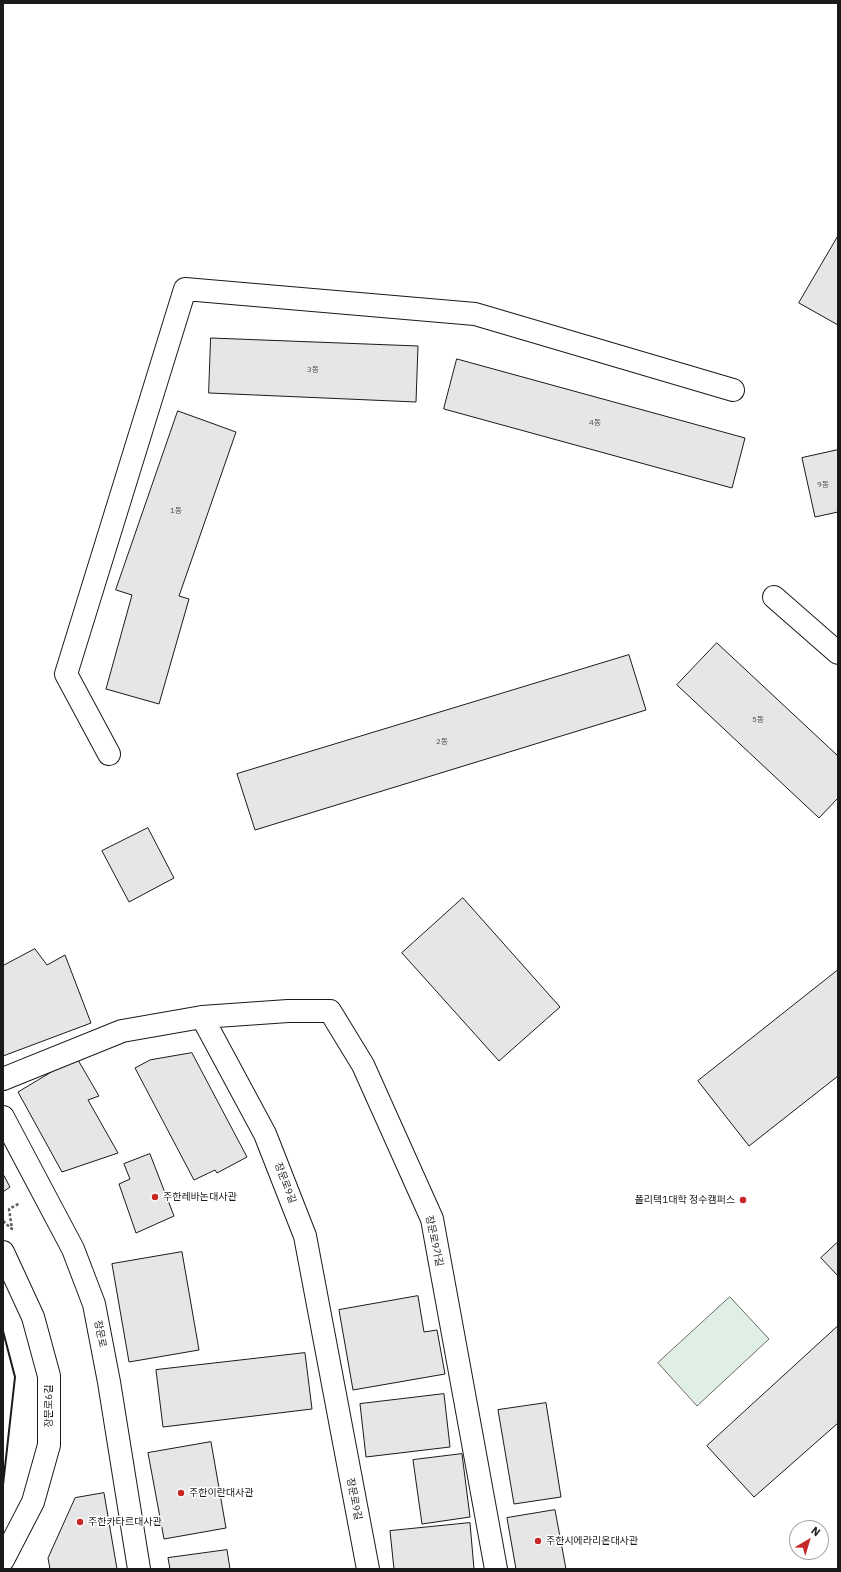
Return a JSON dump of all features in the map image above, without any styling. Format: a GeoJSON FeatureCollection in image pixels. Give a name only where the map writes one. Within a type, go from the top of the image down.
{"type":"FeatureCollection","features":[{"type":"Feature","properties":{"kind":"street"},"geometry":{"type":"LineString","coordinates":[[109,754],[66,674],[185,288],[475,314],[733,390]]}},
{"type":"Feature","properties":{"kind":"street"},"geometry":{"type":"LineString","coordinates":[[774,597],[838,654]]}},
{"type":"Feature","properties":{"kind":"street","name":"장문로9가길"},"geometry":{"type":"LineString","coordinates":[[202,1017],[288,1011],[330,1011],[363,1064],[432,1219],[496,1569]]}},
{"type":"Feature","properties":{"kind":"street"},"geometry":{"type":"LineString","coordinates":[[3,1079],[122,1031],[202,1017]]}},
{"type":"Feature","properties":{"kind":"street","name":"장문로9길"},"geometry":{"type":"LineString","coordinates":[[202,1017],[265,1134],[305,1236],[368,1569]]}},
{"type":"Feature","properties":{"kind":"street","name":"장문로"},"geometry":{"type":"LineString","coordinates":[[3,1117],[73,1249],[94,1304],[110,1382],[140,1569]]}},
{"type":"Feature","properties":{"kind":"street","name":"장문로6길"},"geometry":{"type":"LineString","coordinates":[[3,1252],[33,1317],[49,1376],[49,1445],[33,1502],[3,1560]]}},
{"type":"Feature","properties":{"kind":"path"},"geometry":{"type":"LineString","coordinates":[[3,1221],[12,1229],[9,1209],[44,1192]]}},
{"type":"Feature","properties":{"kind":"green space"},"geometry":{"type":"Polygon","coordinates":[[[730,1297],[769,1339],[697,1406],[658,1363],[730,1297]]]}},
{"type":"Feature","properties":{"kind":"building"},"geometry":{"type":"Polygon","coordinates":[[[838,236],[838,325],[799,303],[838,236]]]}},
{"type":"Feature","properties":{"kind":"building"},"geometry":{"type":"Polygon","coordinates":[[[211,338],[418,346],[416,402],[209,393],[211,338]]]}},
{"type":"Feature","properties":{"kind":"building"},"geometry":{"type":"Polygon","coordinates":[[[457,359],[745,438],[732,488],[444,409],[457,359]]]}},
{"type":"Feature","properties":{"kind":"building"},"geometry":{"type":"Polygon","coordinates":[[[178,411],[236,432],[179,596],[189,599],[159,704],[106,689],[132,595],[116,590],[178,411]]]}},
{"type":"Feature","properties":{"kind":"building"},"geometry":{"type":"Polygon","coordinates":[[[838,450],[838,512],[815,517],[802,458],[838,450]]]}},
{"type":"Feature","properties":{"kind":"building"},"geometry":{"type":"Polygon","coordinates":[[[717,643],[838,756],[838,798],[819,818],[677,685],[717,643]]]}},
{"type":"Feature","properties":{"kind":"building"},"geometry":{"type":"Polygon","coordinates":[[[629,655],[646,710],[255,830],[237,774],[629,655]]]}},
{"type":"Feature","properties":{"kind":"building"},"geometry":{"type":"Polygon","coordinates":[[[148,828],[174,878],[129,902],[102,851],[148,828]]]}},
{"type":"Feature","properties":{"kind":"building"},"geometry":{"type":"Polygon","coordinates":[[[463,898],[560,1007],[499,1061],[402,953],[463,898]]]}},
{"type":"Feature","properties":{"kind":"building"},"geometry":{"type":"Polygon","coordinates":[[[35,949],[47,965],[65,955],[91,1023],[3,1056],[3,966],[35,949]]]}},
{"type":"Feature","properties":{"kind":"building"},"geometry":{"type":"Polygon","coordinates":[[[838,970],[838,1076],[749,1146],[698,1081],[838,970]]]}},
{"type":"Feature","properties":{"kind":"building"},"geometry":{"type":"Polygon","coordinates":[[[192,1053],[247,1157],[217,1173],[215,1170],[194,1180],[135,1068],[150,1060],[192,1053]]]}},
{"type":"Feature","properties":{"kind":"building"},"geometry":{"type":"Polygon","coordinates":[[[78,1060],[99,1096],[88,1100],[118,1153],[62,1172],[18,1092],[58,1068],[78,1060]]]}},
{"type":"Feature","properties":{"kind":"building"},"geometry":{"type":"Polygon","coordinates":[[[150,1154],[174,1216],[136,1233],[119,1184],[130,1179],[124,1164],[150,1154]]]}},
{"type":"Feature","properties":{"kind":"building"},"geometry":{"type":"Polygon","coordinates":[[[3,1174],[10,1187],[3,1192],[3,1174]]]}},
{"type":"Feature","properties":{"kind":"building"},"geometry":{"type":"Polygon","coordinates":[[[838,1242],[838,1276],[821,1258],[838,1242]]]}},
{"type":"Feature","properties":{"kind":"building"},"geometry":{"type":"Polygon","coordinates":[[[182,1252],[199,1350],[129,1362],[112,1264],[182,1252]]]}},
{"type":"Feature","properties":{"kind":"building"},"geometry":{"type":"Polygon","coordinates":[[[418,1296],[424,1332],[437,1330],[445,1374],[353,1390],[339,1310],[418,1296]]]}},
{"type":"Feature","properties":{"kind":"building"},"geometry":{"type":"Polygon","coordinates":[[[838,1326],[838,1423],[754,1497],[707,1446],[838,1326]]]}},
{"type":"Feature","properties":{"kind":"building"},"geometry":{"type":"Polygon","coordinates":[[[305,1353],[312,1409],[163,1427],[156,1370],[305,1353]]]}},
{"type":"Feature","properties":{"kind":"building"},"geometry":{"type":"Polygon","coordinates":[[[444,1394],[450,1447],[366,1457],[360,1404],[444,1394]]]}},
{"type":"Feature","properties":{"kind":"building"},"geometry":{"type":"Polygon","coordinates":[[[546,1403],[561,1497],[514,1504],[498,1410],[546,1403]]]}},
{"type":"Feature","properties":{"kind":"building"},"geometry":{"type":"Polygon","coordinates":[[[211,1442],[226,1528],[164,1539],[148,1453],[211,1442]]]}},
{"type":"Feature","properties":{"kind":"building"},"geometry":{"type":"Polygon","coordinates":[[[462,1454],[470,1517],[422,1524],[413,1460],[462,1454]]]}},
{"type":"Feature","properties":{"kind":"building"},"geometry":{"type":"Polygon","coordinates":[[[104,1493],[117,1569],[50,1569],[48,1558],[75,1498],[104,1493]]]}},
{"type":"Feature","properties":{"kind":"building"},"geometry":{"type":"Polygon","coordinates":[[[555,1510],[566,1569],[516,1569],[507,1518],[555,1510]]]}},
{"type":"Feature","properties":{"kind":"building"},"geometry":{"type":"Polygon","coordinates":[[[470,1523],[474,1569],[394,1569],[390,1531],[470,1523]]]}},
{"type":"Feature","properties":{"kind":"building"},"geometry":{"type":"Polygon","coordinates":[[[227,1550],[230,1569],[170,1569],[168,1558],[227,1550]]]}},
{"type":"Feature","properties":{"kind":"wall"},"geometry":{"type":"LineString","coordinates":[[3,1331],[15,1377],[3,1485]]}},
{"type":"Feature","properties":{"kind":"place","name":"주한레바논대사관"},"geometry":{"type":"Point","coordinates":[155,1197]}},
{"type":"Feature","properties":{"kind":"place","name":"폴리텍1대학 정수캠퍼스"},"geometry":{"type":"Point","coordinates":[743,1200]}},
{"type":"Feature","properties":{"kind":"place","name":"주한이란대사관"},"geometry":{"type":"Point","coordinates":[181,1493]}},
{"type":"Feature","properties":{"kind":"place","name":"주한카타르대사관"},"geometry":{"type":"Point","coordinates":[80,1522]}},
{"type":"Feature","properties":{"kind":"place","name":"주한시에라리온대사관"},"geometry":{"type":"Point","coordinates":[538,1541]}}]}
